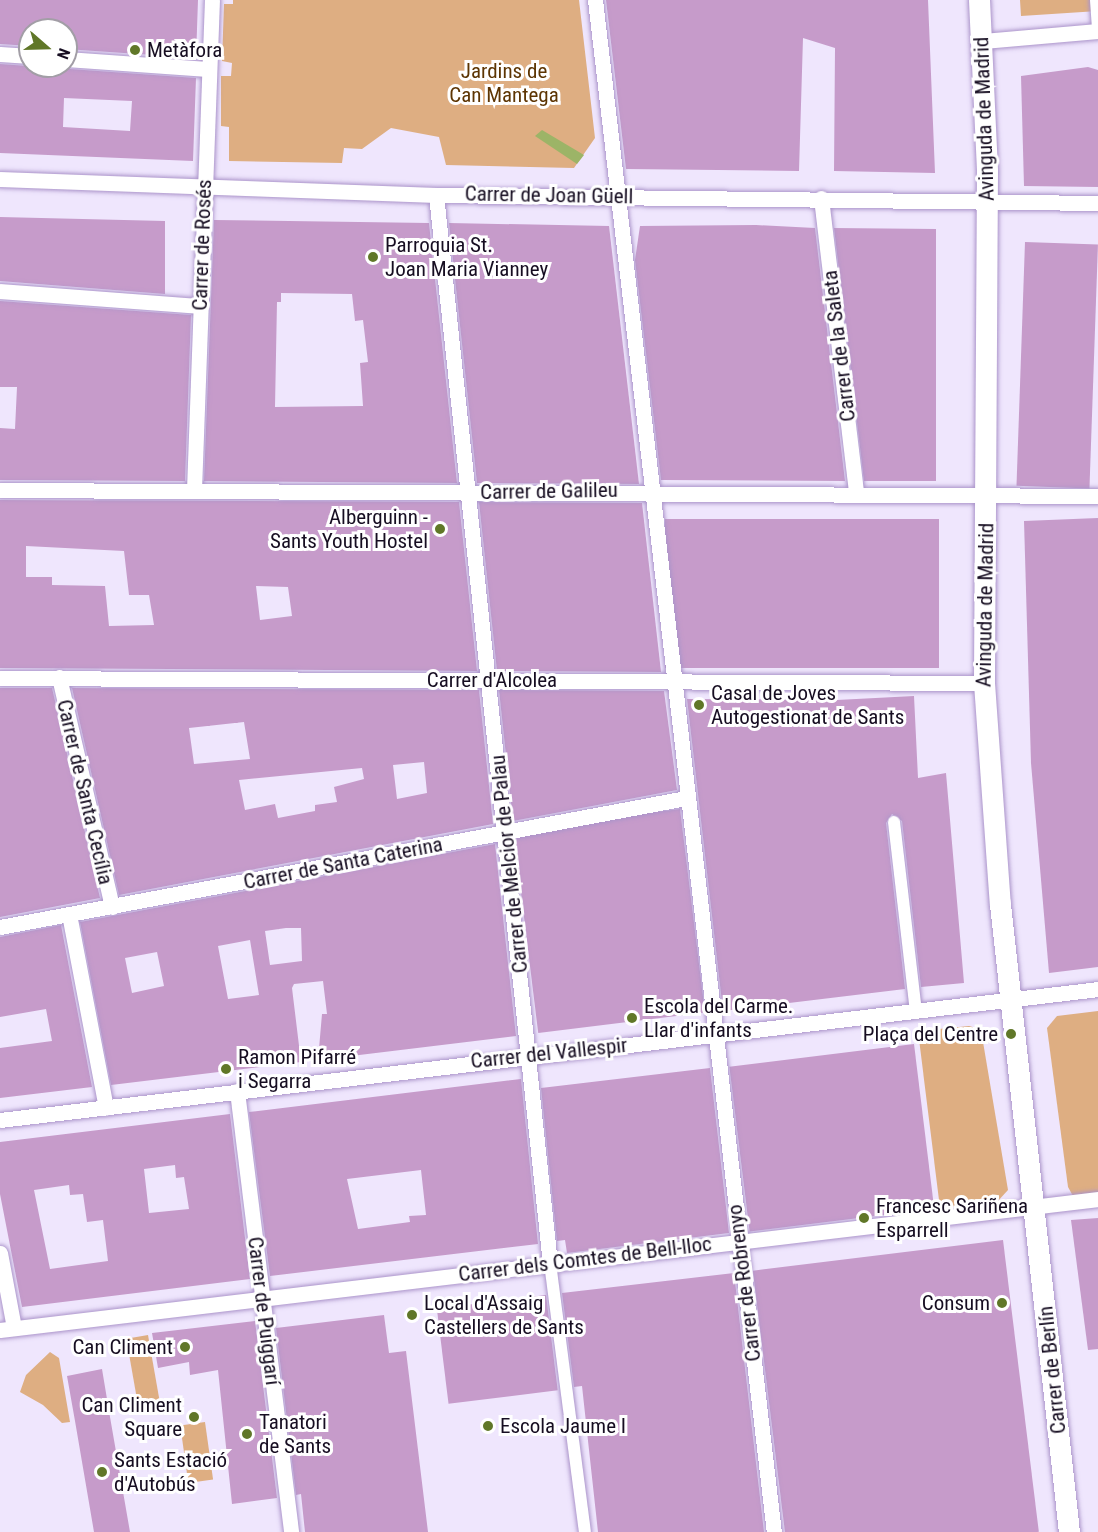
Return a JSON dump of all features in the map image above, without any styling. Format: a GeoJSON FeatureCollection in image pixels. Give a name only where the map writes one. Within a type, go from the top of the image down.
{"type":"FeatureCollection","features":[{"type":"Feature","properties":{"kind":"main road","name":"Avinguda de Madrid"},"geometry":{"type":"LineString","coordinates":[[979,0],[984,40],[987,200],[984,683],[1010,1000],[1034,1208]]}},
{"type":"Feature","properties":{"kind":"main road","name":"Carrer de Berlín"},"geometry":{"type":"LineString","coordinates":[[1034,1208],[1069,1532]]}},
{"type":"Feature","properties":{"kind":"street","name":"Carrer de Rosés"},"geometry":{"type":"LineString","coordinates":[[194,490],[212,0]]}},
{"type":"Feature","properties":{"kind":"street","name":"Carrer de Robrenyo"},"geometry":{"type":"LineString","coordinates":[[596,0],[616,197],[654,490],[686,798],[774,1532]]}},
{"type":"Feature","properties":{"kind":"street"},"geometry":{"type":"LineString","coordinates":[[984,40],[1098,32],[1096,0]]}},
{"type":"Feature","properties":{"kind":"street"},"geometry":{"type":"LineString","coordinates":[[0,54],[18,55]]}},
{"type":"Feature","properties":{"kind":"street"},"geometry":{"type":"LineString","coordinates":[[78,60],[208,69]]}},
{"type":"Feature","properties":{"kind":"street","name":"Carrer de Joan Güell"},"geometry":{"type":"LineString","coordinates":[[0,179],[436,195],[1098,203]]}},
{"type":"Feature","properties":{"kind":"street","name":"Carrer de Melcior de Palau"},"geometry":{"type":"LineString","coordinates":[[436,195],[530,1054],[550,1263],[585,1532]]}},
{"type":"Feature","properties":{"kind":"street","name":"Carrer de la Saleta"},"geometry":{"type":"LineString","coordinates":[[821,198],[856,493]]}},
{"type":"Feature","properties":{"kind":"street"},"geometry":{"type":"LineString","coordinates":[[0,291],[200,306]]}},
{"type":"Feature","properties":{"kind":"street","name":"Carrer de Galileu"},"geometry":{"type":"LineString","coordinates":[[0,490],[468,492],[654,490],[1098,496]]}},
{"type":"Feature","properties":{"kind":"street","name":"Carrer de Santa Cecília"},"geometry":{"type":"LineString","coordinates":[[59,677],[112,907]]}},
{"type":"Feature","properties":{"kind":"street","name":"Carrer d'Alcolea"},"geometry":{"type":"LineString","coordinates":[[0,678],[984,683]]}},
{"type":"Feature","properties":{"kind":"street","name":"Carrer de Santa Caterina"},"geometry":{"type":"LineString","coordinates":[[0,927],[686,798]]}},
{"type":"Feature","properties":{"kind":"street"},"geometry":{"type":"LineString","coordinates":[[894,822],[916,1011]]}},
{"type":"Feature","properties":{"kind":"street"},"geometry":{"type":"LineString","coordinates":[[69,914],[106,1108]]}},
{"type":"Feature","properties":{"kind":"street","name":"Carrer del Vallespir"},"geometry":{"type":"LineString","coordinates":[[0,1120],[530,1054],[715,1035],[1098,989]]}},
{"type":"Feature","properties":{"kind":"street","name":"Carrer de Puiggarí"},"geometry":{"type":"LineString","coordinates":[[237,1091],[291,1532]]}},
{"type":"Feature","properties":{"kind":"street","name":"Carrer dels Comtes de Bell-lloc"},"geometry":{"type":"LineString","coordinates":[[7,1329],[1098,1199]]}},
{"type":"Feature","properties":{"kind":"street"},"geometry":{"type":"LineString","coordinates":[[0,1253],[7,1329]]}},
{"type":"Feature","properties":{"kind":"green space","name":"Jardins de Can Mantega"},"geometry":{"type":"Polygon","coordinates":[[[233,0],[579,0],[595,138],[574,168],[446,165],[439,137],[391,128],[362,149],[344,148],[342,163],[229,161],[229,127],[221,126],[221,76],[231,76],[232,63],[222,61],[224,4],[233,4],[233,0]]]}},
{"type":"Feature","properties":{"kind":"green space"},"geometry":{"type":"Polygon","coordinates":[[[1020,0],[1098,0],[1098,11],[1021,16],[1020,0]]]}},
{"type":"Feature","properties":{"kind":"green space","name":"Plaça del Centre"},"geometry":{"type":"Polygon","coordinates":[[[1098,1011],[1098,1197],[1073,1196],[1068,1187],[1047,1028],[1057,1016],[1098,1011]]]}},
{"type":"Feature","properties":{"kind":"green space","name":"Plaça del Centre"},"geometry":{"type":"Polygon","coordinates":[[[969,1026],[976,1028],[982,1036],[1008,1190],[997,1202],[940,1208],[918,1031],[969,1026]]]}},
{"type":"Feature","properties":{"kind":"green space"},"geometry":{"type":"Polygon","coordinates":[[[148,1335],[160,1405],[139,1409],[126,1339],[148,1335]]]}},
{"type":"Feature","properties":{"kind":"green space"},"geometry":{"type":"Polygon","coordinates":[[[50,1352],[59,1358],[70,1422],[62,1423],[43,1405],[20,1392],[26,1375],[50,1352]]]}},
{"type":"Feature","properties":{"kind":"green space"},"geometry":{"type":"Polygon","coordinates":[[[205,1422],[213,1479],[188,1483],[180,1425],[205,1422]]]}},
{"type":"Feature","properties":{"kind":"shaded area"},"geometry":{"type":"Polygon","coordinates":[[[542,130],[584,155],[577,164],[535,136],[542,130]]]}},
{"type":"Feature","properties":{"kind":"building"},"geometry":{"type":"Polygon","coordinates":[[[0,0],[198,0],[196,58],[78,50],[78,18],[18,18],[18,45],[0,44],[0,0]]]}},
{"type":"Feature","properties":{"kind":"building"},"geometry":{"type":"Polygon","coordinates":[[[606,0],[928,0],[935,173],[834,171],[835,48],[803,38],[799,171],[626,169],[606,0]]]}},
{"type":"Feature","properties":{"kind":"building"},"geometry":{"type":"Polygon","coordinates":[[[0,64],[18,65],[18,78],[78,78],[78,70],[196,78],[193,161],[0,153],[0,64]],[[64,98],[63,127],[130,131],[132,101],[64,98]]]}},
{"type":"Feature","properties":{"kind":"building"},"geometry":{"type":"Polygon","coordinates":[[[1088,67],[1098,70],[1098,187],[1024,186],[1021,76],[1088,67]]]}},
{"type":"Feature","properties":{"kind":"building"},"geometry":{"type":"Polygon","coordinates":[[[0,217],[165,221],[165,294],[0,281],[0,217]]]}},
{"type":"Feature","properties":{"kind":"building"},"geometry":{"type":"Polygon","coordinates":[[[214,220],[429,223],[457,483],[204,481],[214,220]],[[281,293],[281,302],[277,302],[275,407],[363,406],[360,363],[368,362],[363,320],[355,321],[352,294],[281,293]]]}},
{"type":"Feature","properties":{"kind":"building"},"geometry":{"type":"Polygon","coordinates":[[[449,223],[609,226],[639,484],[477,483],[449,223]]]}},
{"type":"Feature","properties":{"kind":"building"},"geometry":{"type":"Polygon","coordinates":[[[756,225],[815,228],[845,481],[661,480],[635,260],[640,226],[756,225]]]}},
{"type":"Feature","properties":{"kind":"building"},"geometry":{"type":"Polygon","coordinates":[[[834,228],[936,229],[936,481],[864,481],[834,228]]]}},
{"type":"Feature","properties":{"kind":"building"},"geometry":{"type":"Polygon","coordinates":[[[1025,242],[1098,245],[1089,488],[1016,486],[1025,242]]]}},
{"type":"Feature","properties":{"kind":"building"},"geometry":{"type":"Polygon","coordinates":[[[0,301],[191,315],[185,481],[0,480],[0,428],[15,429],[17,387],[0,387],[0,301]]]}},
{"type":"Feature","properties":{"kind":"building"},"geometry":{"type":"Polygon","coordinates":[[[0,500],[459,502],[477,671],[0,668],[0,500]],[[26,546],[26,577],[52,577],[52,585],[105,586],[109,626],[154,625],[149,595],[129,595],[124,551],[26,546]],[[256,586],[260,620],[292,616],[288,587],[256,586]]]}},
{"type":"Feature","properties":{"kind":"building"},"geometry":{"type":"Polygon","coordinates":[[[479,502],[642,503],[661,672],[497,671],[479,502]]]}},
{"type":"Feature","properties":{"kind":"building"},"geometry":{"type":"Polygon","coordinates":[[[1098,518],[1098,967],[1049,973],[1031,763],[1024,521],[1098,518]]]}},
{"type":"Feature","properties":{"kind":"building"},"geometry":{"type":"Polygon","coordinates":[[[665,519],[939,519],[939,668],[665,668],[665,519]]]}},
{"type":"Feature","properties":{"kind":"building"},"geometry":{"type":"Polygon","coordinates":[[[0,688],[52,688],[100,898],[0,917],[0,688]]]}},
{"type":"Feature","properties":{"kind":"building"},"geometry":{"type":"Polygon","coordinates":[[[72,688],[479,690],[493,824],[119,895],[72,688]],[[244,722],[189,728],[194,764],[250,759],[244,722]],[[424,762],[393,765],[397,799],[427,793],[424,762]],[[362,768],[239,780],[245,810],[275,804],[278,818],[315,811],[315,805],[337,802],[334,787],[364,779],[362,768]]]}},
{"type":"Feature","properties":{"kind":"building"},"geometry":{"type":"Polygon","coordinates":[[[499,690],[664,691],[677,790],[513,821],[499,690]]]}},
{"type":"Feature","properties":{"kind":"building"},"geometry":{"type":"Polygon","coordinates":[[[914,696],[918,778],[946,773],[964,983],[921,987],[902,821],[892,814],[886,823],[905,989],[723,1011],[687,699],[837,700],[914,696]]]}},
{"type":"Feature","properties":{"kind":"building"},"geometry":{"type":"Polygon","coordinates":[[[680,809],[705,1012],[538,1033],[513,829],[680,809]]]}},
{"type":"Feature","properties":{"kind":"building"},"geometry":{"type":"Polygon","coordinates":[[[495,844],[516,1036],[318,1060],[322,1014],[327,1014],[323,981],[294,984],[292,988],[301,1062],[111,1085],[80,922],[495,844]],[[301,928],[265,931],[270,965],[302,961],[301,928]],[[250,940],[218,946],[228,999],[259,995],[250,940]],[[157,952],[125,958],[132,993],[164,986],[157,952]]]}},
{"type":"Feature","properties":{"kind":"building"},"geometry":{"type":"Polygon","coordinates":[[[61,925],[92,1087],[0,1098],[0,1048],[52,1041],[46,1009],[0,1017],[0,937],[61,925]]]}},
{"type":"Feature","properties":{"kind":"building"},"geometry":{"type":"Polygon","coordinates":[[[914,1044],[934,1209],[750,1231],[729,1067],[914,1044]]]}},
{"type":"Feature","properties":{"kind":"building"},"geometry":{"type":"Polygon","coordinates":[[[710,1068],[729,1233],[567,1253],[565,1240],[557,1241],[541,1088],[710,1068]]]}},
{"type":"Feature","properties":{"kind":"building"},"geometry":{"type":"Polygon","coordinates":[[[521,1079],[538,1244],[270,1276],[249,1112],[521,1079]],[[421,1170],[347,1179],[358,1229],[410,1222],[409,1216],[426,1215],[421,1170]]]}},
{"type":"Feature","properties":{"kind":"building"},"geometry":{"type":"Polygon","coordinates":[[[230,1114],[250,1279],[22,1307],[0,1194],[0,1142],[230,1114]],[[175,1165],[144,1169],[149,1213],[189,1209],[184,1177],[176,1178],[175,1165]],[[69,1185],[34,1190],[50,1269],[108,1261],[103,1220],[87,1222],[83,1194],[70,1195],[69,1185]]]}},
{"type":"Feature","properties":{"kind":"building"},"geometry":{"type":"Polygon","coordinates":[[[1098,1218],[1098,1349],[1088,1350],[1071,1220],[1098,1218]]]}},
{"type":"Feature","properties":{"kind":"building"},"geometry":{"type":"Polygon","coordinates":[[[1003,1240],[1039,1532],[785,1532],[753,1271],[1003,1240]]]}},
{"type":"Feature","properties":{"kind":"building"},"geometry":{"type":"Polygon","coordinates":[[[734,1273],[764,1532],[598,1532],[582,1386],[574,1387],[562,1293],[734,1273]]]}},
{"type":"Feature","properties":{"kind":"building"},"geometry":{"type":"Polygon","coordinates":[[[546,1295],[558,1390],[449,1404],[437,1308],[546,1295]]]}},
{"type":"Feature","properties":{"kind":"building"},"geometry":{"type":"Polygon","coordinates":[[[384,1315],[389,1353],[406,1351],[428,1532],[305,1532],[301,1494],[296,1495],[276,1328],[384,1315]]]}},
{"type":"Feature","properties":{"kind":"building","name":"Tanatori de Sants"},"geometry":{"type":"Polygon","coordinates":[[[255,1321],[277,1498],[232,1504],[218,1370],[190,1375],[189,1362],[158,1368],[152,1333],[255,1321]]]}},
{"type":"Feature","properties":{"kind":"building","name":"Sants Estació d'Autobús"},"geometry":{"type":"Polygon","coordinates":[[[102,1369],[130,1532],[94,1532],[67,1376],[102,1369]]]}},
{"type":"Feature","properties":{"kind":"place","name":"Metàfora"},"geometry":{"type":"Point","coordinates":[135,50]}},
{"type":"Feature","properties":{"kind":"place","name":"Parroquia St. Joan Maria Vianney"},"geometry":{"type":"Point","coordinates":[373,257]}},
{"type":"Feature","properties":{"kind":"place","name":"Alberguinn - Sants Youth Hostel"},"geometry":{"type":"Point","coordinates":[440,529]}},
{"type":"Feature","properties":{"kind":"place","name":"Casal de Joves Autogestionat de Sants"},"geometry":{"type":"Point","coordinates":[699,705]}},
{"type":"Feature","properties":{"kind":"place","name":"Escola del Carme. Llar d'infants"},"geometry":{"type":"Point","coordinates":[632,1018]}},
{"type":"Feature","properties":{"kind":"place","name":"Plaça del Centre"},"geometry":{"type":"Point","coordinates":[1011,1034]}},
{"type":"Feature","properties":{"kind":"place","name":"Ramon Pifarré i Segarra"},"geometry":{"type":"Point","coordinates":[226,1069]}},
{"type":"Feature","properties":{"kind":"place","name":"Francesc Sariñena Esparrell"},"geometry":{"type":"Point","coordinates":[864,1218]}},
{"type":"Feature","properties":{"kind":"place","name":"Consum"},"geometry":{"type":"Point","coordinates":[1002,1303]}},
{"type":"Feature","properties":{"kind":"place","name":"Local d'Assaig Castellers de Sants"},"geometry":{"type":"Point","coordinates":[412,1315]}},
{"type":"Feature","properties":{"kind":"place","name":"Can Climent"},"geometry":{"type":"Point","coordinates":[185,1347]}},
{"type":"Feature","properties":{"kind":"place","name":"Can Climent Square"},"geometry":{"type":"Point","coordinates":[194,1417]}},
{"type":"Feature","properties":{"kind":"place","name":"Escola Jaume I"},"geometry":{"type":"Point","coordinates":[488,1426]}},
{"type":"Feature","properties":{"kind":"place","name":"Tanatori de Sants"},"geometry":{"type":"Point","coordinates":[247,1434]}},
{"type":"Feature","properties":{"kind":"place","name":"Sants Estació d'Autobús"},"geometry":{"type":"Point","coordinates":[102,1472]}}]}
